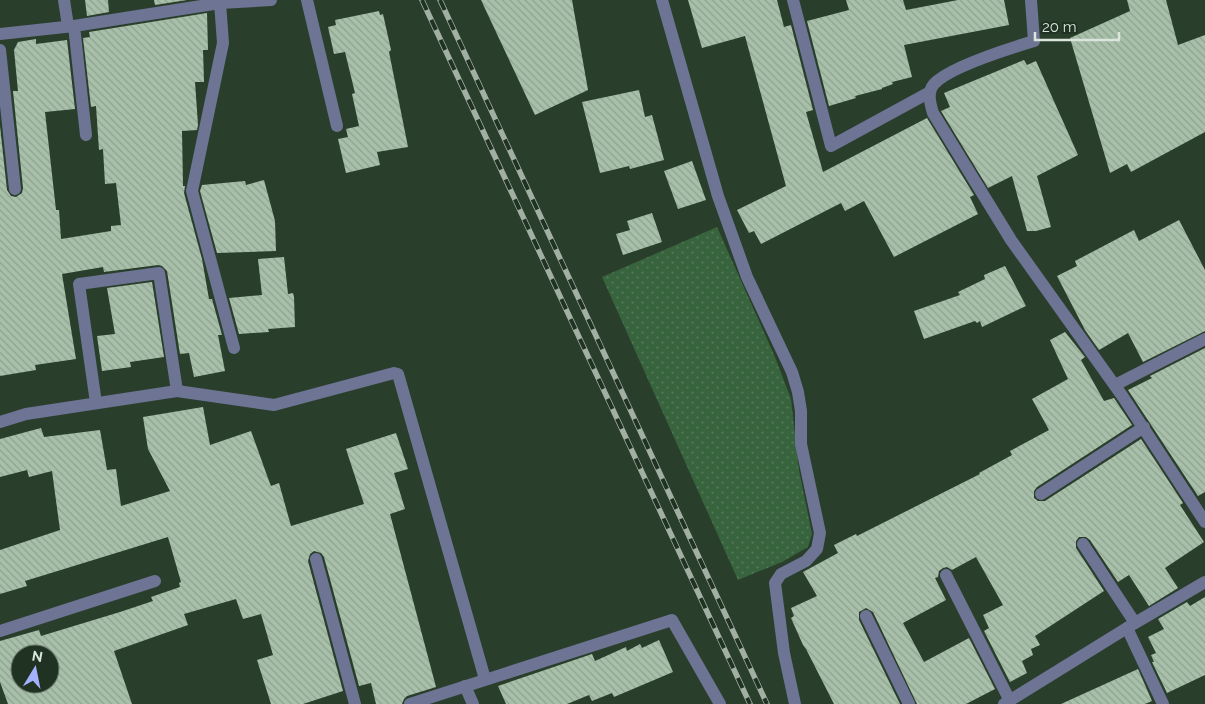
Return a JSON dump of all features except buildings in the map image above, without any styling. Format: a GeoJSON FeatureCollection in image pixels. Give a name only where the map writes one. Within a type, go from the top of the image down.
{"type":"FeatureCollection","features":[{"type":"Feature","properties":{"kind":"street"},"geometry":{"type":"LineString","coordinates":[[64,0],[71,26],[86,135]]}},
{"type":"Feature","properties":{"kind":"street"},"geometry":{"type":"LineString","coordinates":[[0,34],[71,26],[206,2],[271,0]]}},
{"type":"Feature","properties":{"kind":"street"},"geometry":{"type":"LineString","coordinates":[[307,0],[337,126]]}},
{"type":"Feature","properties":{"kind":"street"},"geometry":{"type":"LineString","coordinates":[[662,0],[718,196],[747,277],[792,372],[798,392],[801,411],[801,444],[820,533],[817,549],[806,561],[781,574],[775,583],[784,653],[795,704]]}},
{"type":"Feature","properties":{"kind":"street"},"geometry":{"type":"LineString","coordinates":[[793,0],[831,146],[930,92]]}},
{"type":"Feature","properties":{"kind":"street"},"geometry":{"type":"LineString","coordinates":[[1031,0],[1034,40],[948,73],[934,84],[930,92],[929,101],[932,113],[1011,240],[1144,427],[1205,522]]}},
{"type":"Feature","properties":{"kind":"street"},"geometry":{"type":"LineString","coordinates":[[220,3],[223,43],[192,191],[234,348]]}},
{"type":"Feature","properties":{"kind":"street"},"geometry":{"type":"LineString","coordinates":[[0,50],[15,189]]}},
{"type":"Feature","properties":{"kind":"street"},"geometry":{"type":"LineString","coordinates":[[96,403],[79,284],[159,272],[177,391]]}},
{"type":"Feature","properties":{"kind":"street"},"geometry":{"type":"LineString","coordinates":[[1115,385],[1205,339]]}},
{"type":"Feature","properties":{"kind":"street"},"geometry":{"type":"LineString","coordinates":[[0,422],[26,414],[177,391],[274,405],[394,373],[398,374],[485,679]]}},
{"type":"Feature","properties":{"kind":"street"},"geometry":{"type":"LineString","coordinates":[[1041,494],[1144,427]]}},
{"type":"Feature","properties":{"kind":"street"},"geometry":{"type":"LineString","coordinates":[[1084,544],[1131,625],[1163,704]]}},
{"type":"Feature","properties":{"kind":"street"},"geometry":{"type":"LineString","coordinates":[[316,559],[355,704]]}},
{"type":"Feature","properties":{"kind":"street"},"geometry":{"type":"LineString","coordinates":[[946,576],[1007,702],[1131,625],[1205,582]]}},
{"type":"Feature","properties":{"kind":"street"},"geometry":{"type":"LineString","coordinates":[[0,631],[155,581]]}},
{"type":"Feature","properties":{"kind":"street"},"geometry":{"type":"LineString","coordinates":[[866,616],[909,704]]}},
{"type":"Feature","properties":{"kind":"street"},"geometry":{"type":"LineString","coordinates":[[410,704],[672,620],[720,704]]}},
{"type":"Feature","properties":{"kind":"street"},"geometry":{"type":"LineString","coordinates":[[466,686],[472,704]]}},
{"type":"Feature","properties":{"kind":"green space"},"geometry":{"type":"Polygon","coordinates":[[[717,227],[775,357],[791,399],[799,470],[812,534],[808,547],[782,562],[738,580],[602,277],[717,227]]]}},
{"type":"Feature","properties":{"kind":"railway"},"geometry":{"type":"LineString","coordinates":[[422,0],[750,704]]}},
{"type":"Feature","properties":{"kind":"railway"},"geometry":{"type":"LineString","coordinates":[[440,0],[767,704]]}}]}
